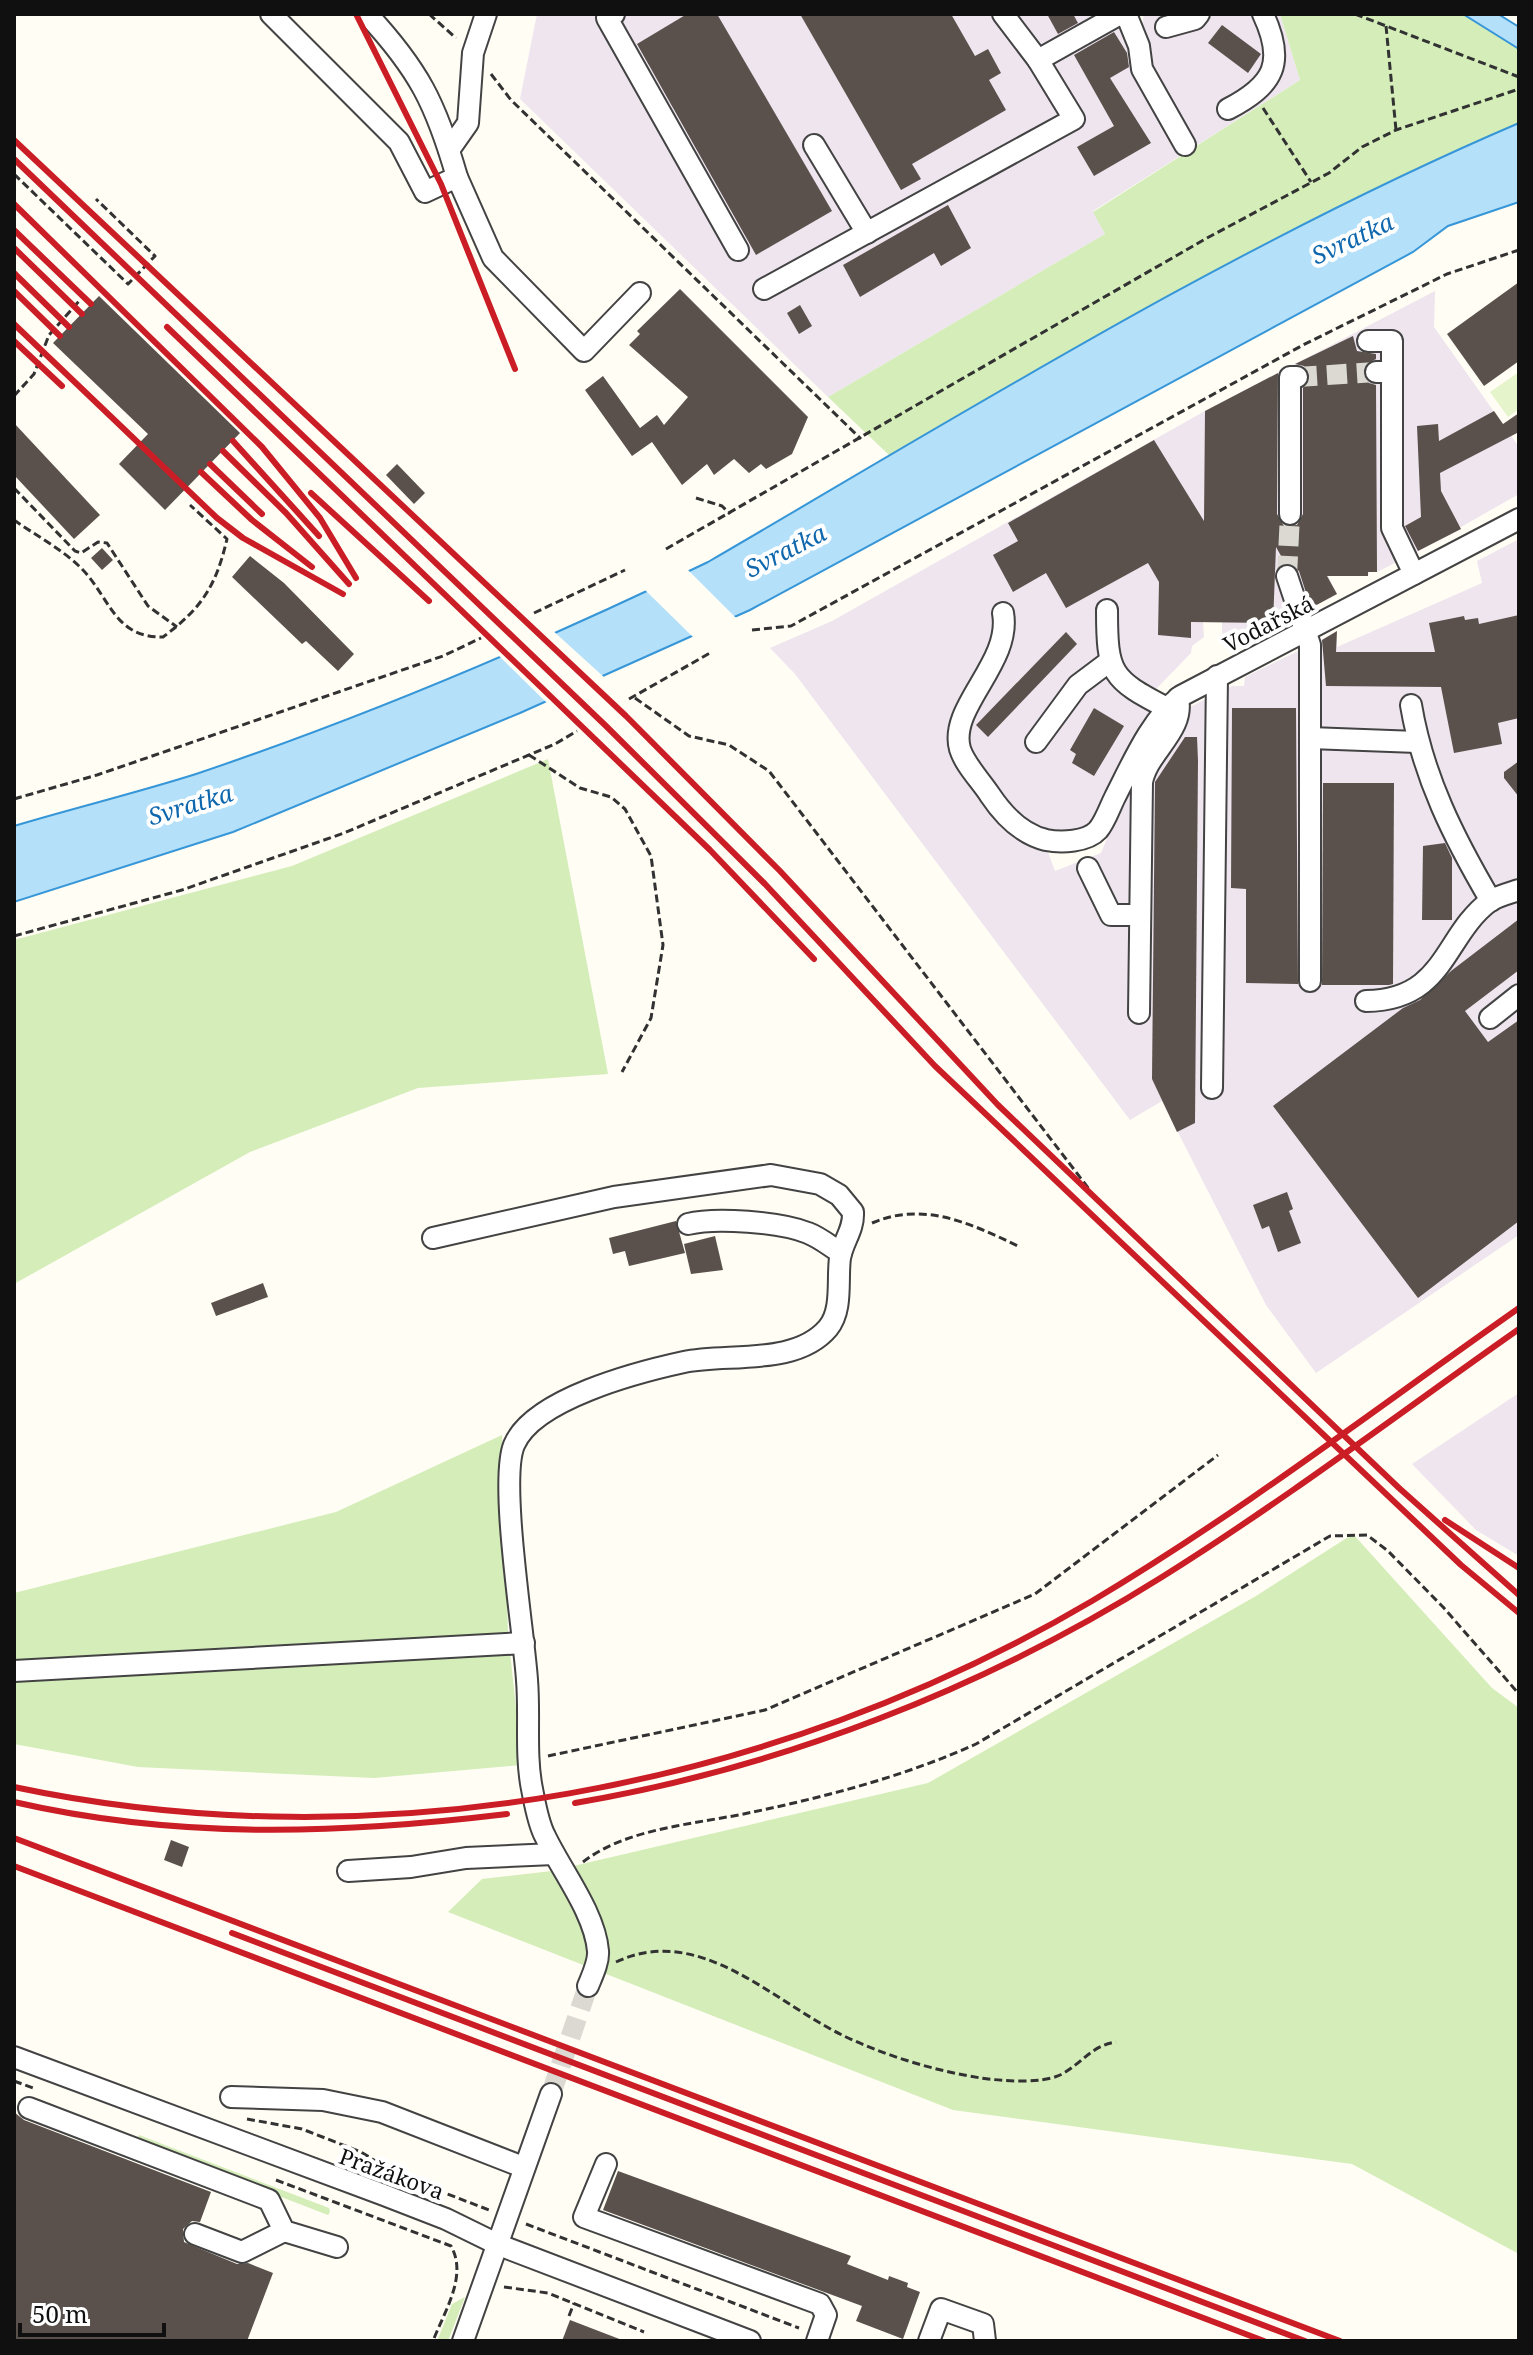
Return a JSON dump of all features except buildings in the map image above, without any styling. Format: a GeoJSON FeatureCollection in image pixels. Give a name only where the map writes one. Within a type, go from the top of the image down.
{"type":"FeatureCollection","features":[{"type":"Feature","properties":{"kind":"street"},"geometry":{"type":"LineString","coordinates":[[271,14],[399,142],[425,192],[457,177]]}},
{"type":"Feature","properties":{"kind":"street"},"geometry":{"type":"LineString","coordinates":[[367,14],[418,74],[441,122],[457,177],[493,258],[584,351],[640,293]]}},
{"type":"Feature","properties":{"kind":"street"},"geometry":{"type":"LineString","coordinates":[[449,150],[468,123],[473,53],[486,14]]}},
{"type":"Feature","properties":{"kind":"street"},"geometry":{"type":"LineString","coordinates":[[614,14],[607,18],[738,250]]}},
{"type":"Feature","properties":{"kind":"street"},"geometry":{"type":"LineString","coordinates":[[764,289],[1074,119],[1038,60],[1003,14]]}},
{"type":"Feature","properties":{"kind":"street"},"geometry":{"type":"LineString","coordinates":[[1038,60],[1123,14],[1139,46],[1142,69],[1185,145]]}},
{"type":"Feature","properties":{"kind":"street"},"geometry":{"type":"LineString","coordinates":[[1166,27],[1195,19],[1199,14]]}},
{"type":"Feature","properties":{"kind":"street"},"geometry":{"type":"LineString","coordinates":[[1228,109],[1254,95],[1269,80],[1275,63],[1274,37],[1263,14]]}},
{"type":"Feature","properties":{"kind":"street"},"geometry":{"type":"LineString","coordinates":[[814,145],[867,233]]}},
{"type":"Feature","properties":{"kind":"street"},"geometry":{"type":"LineString","coordinates":[[1368,341],[1392,341],[1384,372],[1392,528],[1414,574]]}},
{"type":"Feature","properties":{"kind":"street"},"geometry":{"type":"LineString","coordinates":[[1290,514],[1290,377],[1297,377]]}},
{"type":"Feature","properties":{"kind":"street","name":"Vodařská"},"geometry":{"type":"LineString","coordinates":[[1003,613],[1006,630],[998,654],[963,721],[959,736],[961,751],[1000,810],[1026,832],[1059,842],[1098,831],[1128,771],[1172,703],[1217,676],[1519,519]]}},
{"type":"Feature","properties":{"kind":"street"},"geometry":{"type":"LineString","coordinates":[[1287,576],[1307,629],[1310,981]]}},
{"type":"Feature","properties":{"kind":"street"},"geometry":{"type":"LineString","coordinates":[[1107,610],[1110,661],[1125,685],[1172,703],[1177,719],[1144,775],[1139,1013]]}},
{"type":"Feature","properties":{"kind":"street"},"geometry":{"type":"LineString","coordinates":[[1036,742],[1078,685],[1110,661]]}},
{"type":"Feature","properties":{"kind":"street"},"geometry":{"type":"LineString","coordinates":[[1212,1088],[1217,676]]}},
{"type":"Feature","properties":{"kind":"street"},"geometry":{"type":"LineString","coordinates":[[1411,705],[1417,742],[1443,815],[1491,901]]}},
{"type":"Feature","properties":{"kind":"street"},"geometry":{"type":"LineString","coordinates":[[1310,738],[1417,742]]}},
{"type":"Feature","properties":{"kind":"street"},"geometry":{"type":"LineString","coordinates":[[1088,868],[1111,915],[1140,915]]}},
{"type":"Feature","properties":{"kind":"street"},"geometry":{"type":"LineString","coordinates":[[1366,1001],[1402,996],[1436,971],[1491,901],[1519,890]]}},
{"type":"Feature","properties":{"kind":"street"},"geometry":{"type":"LineString","coordinates":[[1490,1018],[1519,995]]}},
{"type":"Feature","properties":{"kind":"street"},"geometry":{"type":"LineString","coordinates":[[433,1238],[614,1197],[771,1175],[820,1184],[839,1195],[853,1212],[851,1233],[841,1253],[836,1312],[830,1326],[805,1345],[685,1362],[646,1373],[552,1408],[523,1430],[512,1451],[510,1486],[524,1643],[532,1789],[543,1833],[568,1875],[595,1939],[598,1954],[591,1978]]}},
{"type":"Feature","properties":{"kind":"street"},"geometry":{"type":"LineString","coordinates":[[688,1224],[707,1219],[807,1232],[841,1253]]}},
{"type":"Feature","properties":{"kind":"street"},"geometry":{"type":"LineString","coordinates":[[14,1671],[524,1643]]}},
{"type":"Feature","properties":{"kind":"street"},"geometry":{"type":"LineString","coordinates":[[348,1871],[411,1867],[466,1858],[554,1854]]}},
{"type":"Feature","properties":{"kind":"street","name":"Pražákova"},"geometry":{"type":"LineString","coordinates":[[14,2057],[446,2219],[499,2245],[710,2334],[750,2341]]}},
{"type":"Feature","properties":{"kind":"street"},"geometry":{"type":"LineString","coordinates":[[463,2341],[551,2094]]}},
{"type":"Feature","properties":{"kind":"street"},"geometry":{"type":"LineString","coordinates":[[234,2106],[323,2100],[382,2112],[523,2167]]}},
{"type":"Feature","properties":{"kind":"street"},"geometry":{"type":"LineString","coordinates":[[29,2108],[269,2200],[284,2231]]}},
{"type":"Feature","properties":{"kind":"street"},"geometry":{"type":"LineString","coordinates":[[606,2164],[584,2217],[820,2304],[826,2315],[818,2338]]}},
{"type":"Feature","properties":{"kind":"street"},"geometry":{"type":"LineString","coordinates":[[198,2228],[257,2244],[284,2231],[337,2247]]}},
{"type":"Feature","properties":{"kind":"street"},"geometry":{"type":"LineString","coordinates":[[929,2341],[941,2309],[983,2324],[985,2341]]}},
{"type":"Feature","properties":{"kind":"path"},"geometry":{"type":"LineString","coordinates":[[429,14],[473,53]]}},
{"type":"Feature","properties":{"kind":"path"},"geometry":{"type":"LineString","coordinates":[[1355,14],[1519,77]]}},
{"type":"Feature","properties":{"kind":"path"},"geometry":{"type":"LineString","coordinates":[[1386,26],[1396,130]]}},
{"type":"Feature","properties":{"kind":"path"},"geometry":{"type":"LineString","coordinates":[[488,70],[511,100],[861,439]]}},
{"type":"Feature","properties":{"kind":"path"},"geometry":{"type":"LineString","coordinates":[[666,549],[1311,182],[1362,147],[1396,130],[1519,89]]}},
{"type":"Feature","properties":{"kind":"path"},"geometry":{"type":"LineString","coordinates":[[1254,95],[1311,182]]}},
{"type":"Feature","properties":{"kind":"path"},"geometry":{"type":"LineString","coordinates":[[14,174],[128,284],[155,256],[96,199]]}},
{"type":"Feature","properties":{"kind":"path"},"geometry":{"type":"LineString","coordinates":[[752,630],[791,626],[1303,345],[1447,274],[1519,250]]}},
{"type":"Feature","properties":{"kind":"path"},"geometry":{"type":"LineString","coordinates":[[14,396],[34,374],[49,335],[79,301]]}},
{"type":"Feature","properties":{"kind":"path"},"geometry":{"type":"LineString","coordinates":[[14,488],[75,551],[81,553],[98,542],[107,543],[148,606],[177,627]]}},
{"type":"Feature","properties":{"kind":"path"},"geometry":{"type":"LineString","coordinates":[[696,498],[722,506],[730,514]]}},
{"type":"Feature","properties":{"kind":"path"},"geometry":{"type":"LineString","coordinates":[[14,520],[81,568],[124,625],[136,635],[163,637],[201,604],[218,577],[227,539],[190,505]]}},
{"type":"Feature","properties":{"kind":"path"},"geometry":{"type":"LineString","coordinates":[[534,613],[625,570]]}},
{"type":"Feature","properties":{"kind":"path"},"geometry":{"type":"LineString","coordinates":[[14,799],[97,775],[443,656],[481,638]]}},
{"type":"Feature","properties":{"kind":"path"},"geometry":{"type":"LineString","coordinates":[[629,699],[710,653]]}},
{"type":"Feature","properties":{"kind":"path"},"geometry":{"type":"LineString","coordinates":[[635,698],[689,736],[729,745],[769,771],[1089,1189]]}},
{"type":"Feature","properties":{"kind":"path"},"geometry":{"type":"LineString","coordinates":[[14,936],[182,890],[344,833],[529,755],[577,731]]}},
{"type":"Feature","properties":{"kind":"path"},"geometry":{"type":"LineString","coordinates":[[529,755],[580,788],[611,797],[625,809],[651,856],[663,945],[651,1018],[622,1072]]}},
{"type":"Feature","properties":{"kind":"path"},"geometry":{"type":"LineString","coordinates":[[851,1233],[890,1216],[913,1211],[968,1225],[1018,1246]]}},
{"type":"Feature","properties":{"kind":"path"},"geometry":{"type":"LineString","coordinates":[[529,1760],[765,1710],[1035,1594],[1218,1455]]}},
{"type":"Feature","properties":{"kind":"path"},"geometry":{"type":"LineString","coordinates":[[568,1875],[600,1851],[625,1842],[916,1771],[976,1744],[1330,1536],[1367,1535],[1388,1551],[1443,1607],[1519,1694]]}},
{"type":"Feature","properties":{"kind":"path"},"geometry":{"type":"LineString","coordinates":[[591,1978],[644,1951],[683,1951],[739,1974],[845,2036],[947,2071],[985,2079],[1059,2076],[1090,2050],[1116,2042]]}},
{"type":"Feature","properties":{"kind":"path"},"geometry":{"type":"LineString","coordinates":[[234,2106],[258,2123],[302,2129],[361,2152],[398,2175],[818,2338]]}},
{"type":"Feature","properties":{"kind":"path"},"geometry":{"type":"LineString","coordinates":[[484,2287],[536,2291],[644,2332]]}},
{"type":"Feature","properties":{"kind":"path"},"geometry":{"type":"LineString","coordinates":[[569,2316],[574,2303]]}},
{"type":"Feature","properties":{"kind":"shaded area"},"geometry":{"type":"Polygon","coordinates":[[[537,14],[1121,14],[1140,36],[1144,14],[1280,14],[1300,80],[1093,211],[1105,234],[828,397],[520,99],[537,14]]]}},
{"type":"Feature","properties":{"kind":"shaded area"},"geometry":{"type":"Polygon","coordinates":[[[1435,291],[1434,327],[1519,447],[1519,494],[1417,552],[1377,572],[1369,572],[1368,576],[1328,576],[1337,594],[1236,645],[1222,633],[1222,622],[1203,622],[1204,637],[1192,646],[1191,653],[1156,689],[1160,693],[1153,714],[1089,827],[1046,847],[1055,871],[1101,853],[1134,773],[1172,716],[1232,686],[1244,686],[1245,677],[1331,635],[1337,637],[1337,647],[1482,583],[1477,561],[1519,539],[1519,1235],[1316,1373],[1266,1305],[1162,1101],[1130,1120],[795,674],[770,648],[832,621],[1205,411],[1435,291]]]}},
{"type":"Feature","properties":{"kind":"shaded area"},"geometry":{"type":"Polygon","coordinates":[[[1519,1393],[1519,1556],[1476,1530],[1412,1464],[1519,1393]]]}},
{"type":"Feature","properties":{"kind":"green space"},"geometry":{"type":"Polygon","coordinates":[[[1280,14],[1463,14],[1519,49],[1519,123],[1437,159],[1278,238],[890,456],[828,397],[1105,234],[1093,212],[1300,80],[1280,14]]]}},
{"type":"Feature","properties":{"kind":"green space"},"geometry":{"type":"Polygon","coordinates":[[[1519,372],[1519,409],[1508,417],[1490,392],[1519,372]]]}},
{"type":"Feature","properties":{"kind":"green space"},"geometry":{"type":"Polygon","coordinates":[[[548,759],[608,1074],[418,1088],[250,1152],[14,1284],[14,940],[292,866],[548,759]]]}},
{"type":"Feature","properties":{"kind":"green space"},"geometry":{"type":"Polygon","coordinates":[[[502,1435],[508,1633],[522,1765],[374,1778],[138,1767],[14,1744],[14,1593],[336,1512],[502,1435]]]}},
{"type":"Feature","properties":{"kind":"green space"},"geometry":{"type":"Polygon","coordinates":[[[1353,1534],[1492,1688],[1519,1708],[1519,2254],[1352,2164],[953,2110],[448,1912],[482,1879],[552,1871],[928,1783],[1256,1596],[1353,1534]]]}},
{"type":"Feature","properties":{"kind":"green space"},"geometry":{"type":"Polygon","coordinates":[[[139,2135],[329,2208],[330,2212],[328,2215],[136,2141],[139,2135]]]}},
{"type":"Feature","properties":{"kind":"green space"},"geometry":{"type":"Polygon","coordinates":[[[465,2297],[448,2341],[437,2341],[452,2304],[465,2297]]]}},
{"type":"Feature","properties":{"kind":"water"},"geometry":{"type":"Polygon","coordinates":[[[1463,14],[1498,14],[1519,27],[1519,49],[1463,14]]]}},
{"type":"Feature","properties":{"kind":"water","name":"Svratka"},"geometry":{"type":"Polygon","coordinates":[[[1519,123],[1519,202],[1448,226],[1413,252],[750,610],[520,713],[233,832],[14,902],[14,826],[196,774],[326,727],[519,649],[646,592],[708,562],[1007,387],[1208,274],[1414,170],[1519,123]]]}},
{"type":"Feature","properties":{"kind":"pier"},"geometry":{"type":"Polygon","coordinates":[[[686,568],[739,619],[695,639],[644,589],[686,568]]]}},
{"type":"Feature","properties":{"kind":"pier"},"geometry":{"type":"Polygon","coordinates":[[[551,629],[605,678],[548,704],[496,653],[551,629]]]}},
{"type":"Feature","properties":{"kind":"tunnel"},"geometry":{"type":"LineString","coordinates":[[1297,377],[1376,372]]}},
{"type":"Feature","properties":{"kind":"tunnel"},"geometry":{"type":"LineString","coordinates":[[1287,576],[1290,514]]}},
{"type":"Feature","properties":{"kind":"tunnel"},"geometry":{"type":"LineString","coordinates":[[551,2094],[588,1986]]}},
{"type":"Feature","properties":{"kind":"railway"},"geometry":{"type":"LineString","coordinates":[[356,14],[441,184],[515,369]]}},
{"type":"Feature","properties":{"kind":"railway"},"geometry":{"type":"LineString","coordinates":[[14,140],[626,716],[780,871],[998,1105],[1399,1488],[1519,1595]]}},
{"type":"Feature","properties":{"kind":"railway"},"geometry":{"type":"LineString","coordinates":[[14,159],[606,726],[765,884],[935,1066],[1461,1565],[1519,1613]]}},
{"type":"Feature","properties":{"kind":"railway"},"geometry":{"type":"LineString","coordinates":[[14,204],[262,447],[320,518],[356,578]]}},
{"type":"Feature","properties":{"kind":"railway"},"geometry":{"type":"LineString","coordinates":[[14,230],[91,304]]}},
{"type":"Feature","properties":{"kind":"railway"},"geometry":{"type":"LineString","coordinates":[[14,248],[82,314]]}},
{"type":"Feature","properties":{"kind":"railway"},"geometry":{"type":"LineString","coordinates":[[14,273],[69,327]]}},
{"type":"Feature","properties":{"kind":"railway"},"geometry":{"type":"LineString","coordinates":[[14,291],[60,336]]}},
{"type":"Feature","properties":{"kind":"railway"},"geometry":{"type":"LineString","coordinates":[[14,324],[217,518],[243,538],[343,594]]}},
{"type":"Feature","properties":{"kind":"railway"},"geometry":{"type":"LineString","coordinates":[[167,327],[710,850],[814,959]]}},
{"type":"Feature","properties":{"kind":"railway"},"geometry":{"type":"LineString","coordinates":[[14,341],[62,386]]}},
{"type":"Feature","properties":{"kind":"railway"},"geometry":{"type":"LineString","coordinates":[[233,441],[319,536]]}},
{"type":"Feature","properties":{"kind":"railway"},"geometry":{"type":"LineString","coordinates":[[223,451],[286,513],[349,584]]}},
{"type":"Feature","properties":{"kind":"railway"},"geometry":{"type":"LineString","coordinates":[[210,464],[262,514]]}},
{"type":"Feature","properties":{"kind":"railway"},"geometry":{"type":"LineString","coordinates":[[201,472],[252,520],[312,567]]}},
{"type":"Feature","properties":{"kind":"railway"},"geometry":{"type":"LineString","coordinates":[[311,493],[429,601]]}},
{"type":"Feature","properties":{"kind":"railway"},"geometry":{"type":"LineString","coordinates":[[14,1787],[151,1809],[291,1817],[430,1812],[570,1793],[706,1763],[840,1720],[969,1666],[1092,1601],[1255,1496],[1519,1308]]}},
{"type":"Feature","properties":{"kind":"railway"},"geometry":{"type":"LineString","coordinates":[[575,1803],[729,1769],[805,1745],[953,1688],[1025,1654],[1094,1617],[1208,1548],[1519,1329]]}},
{"type":"Feature","properties":{"kind":"railway"},"geometry":{"type":"LineString","coordinates":[[1445,1520],[1519,1568]]}},
{"type":"Feature","properties":{"kind":"railway"},"geometry":{"type":"LineString","coordinates":[[14,1802],[137,1823],[260,1830],[383,1826],[507,1814]]}},
{"type":"Feature","properties":{"kind":"railway"},"geometry":{"type":"LineString","coordinates":[[14,1838],[1340,2341]]}},
{"type":"Feature","properties":{"kind":"railway"},"geometry":{"type":"LineString","coordinates":[[14,1866],[1264,2341]]}},
{"type":"Feature","properties":{"kind":"railway"},"geometry":{"type":"LineString","coordinates":[[232,1933],[1305,2341]]}}]}
